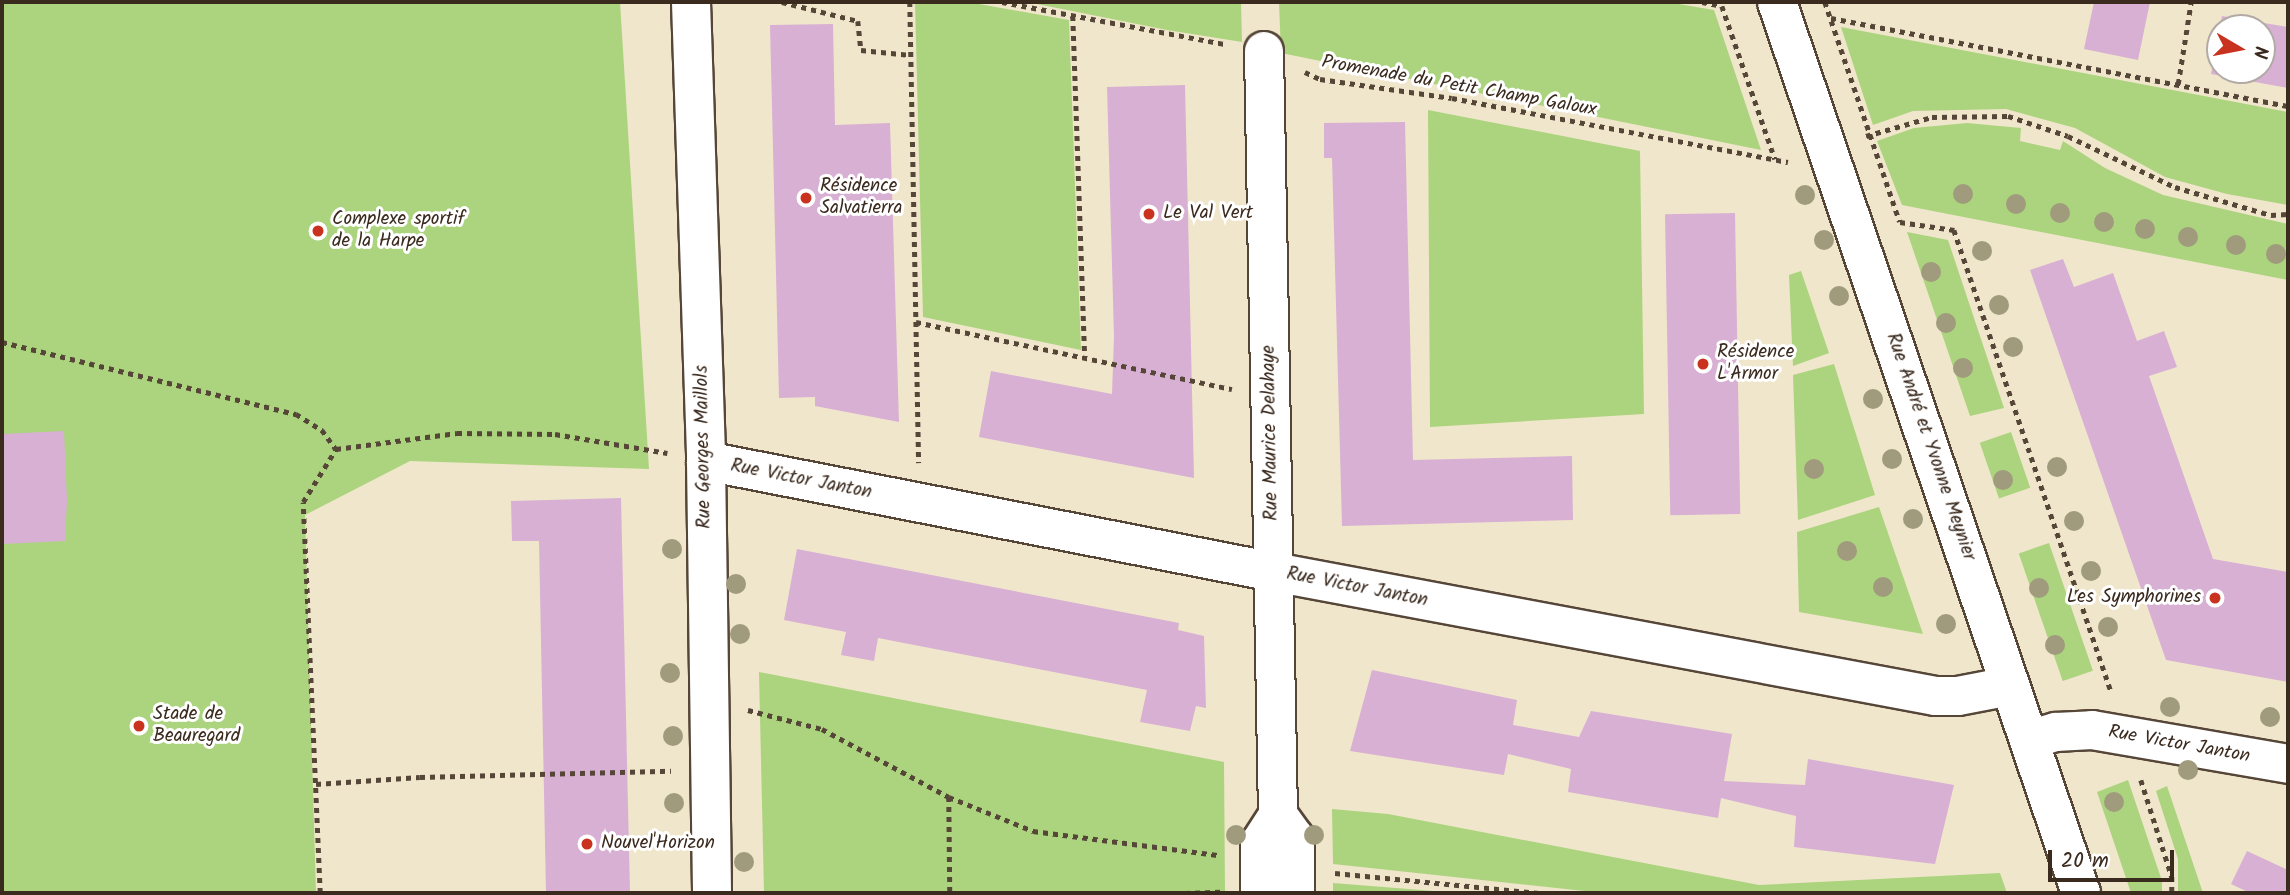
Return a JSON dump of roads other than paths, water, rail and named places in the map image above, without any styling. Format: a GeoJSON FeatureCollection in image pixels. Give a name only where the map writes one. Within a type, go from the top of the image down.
{"type":"FeatureCollection","features":[{"type":"Feature","properties":{"kind":"street","name":"Rue Georges Maillols"},"geometry":{"type":"LineString","coordinates":[[691,2],[706,461],[712,893]]}},
{"type":"Feature","properties":{"kind":"street","name":"Rue André et Yvonne Meynier"},"geometry":{"type":"LineString","coordinates":[[1777,2],[2081,893]]}},
{"type":"Feature","properties":{"kind":"street","name":"Rue Maurice Delahaye"},"geometry":{"type":"LineString","coordinates":[[1264,51],[1278,816],[1295,838],[1277,877]]}},
{"type":"Feature","properties":{"kind":"street","name":"Rue Victor Janton"},"geometry":{"type":"LineString","coordinates":[[706,461],[1274,572],[1935,696],[1958,696],[2010,686]]}},
{"type":"Feature","properties":{"kind":"street","name":"Rue Victor Janton"},"geometry":{"type":"LineString","coordinates":[[2029,740],[2056,732],[2092,730],[2125,733],[2288,764]]}},
{"type":"Feature","properties":{"kind":"place","name":"Résidence Salvatierra"},"geometry":{"type":"Point","coordinates":[806,198]}},
{"type":"Feature","properties":{"kind":"place","name":"Le Val Vert"},"geometry":{"type":"Point","coordinates":[1149,214]}},
{"type":"Feature","properties":{"kind":"place","name":"Complexe sportif de la Harpe"},"geometry":{"type":"Point","coordinates":[318,231]}},
{"type":"Feature","properties":{"kind":"place","name":"Résidence L'Armor"},"geometry":{"type":"Point","coordinates":[1703,364]}},
{"type":"Feature","properties":{"kind":"place","name":"Les Symphorines"},"geometry":{"type":"Point","coordinates":[2215,598]}},
{"type":"Feature","properties":{"kind":"place","name":"Stade de Beauregard"},"geometry":{"type":"Point","coordinates":[139,726]}},
{"type":"Feature","properties":{"kind":"place","name":"Nouvel'Horizon"},"geometry":{"type":"Point","coordinates":[587,844]}}]}
